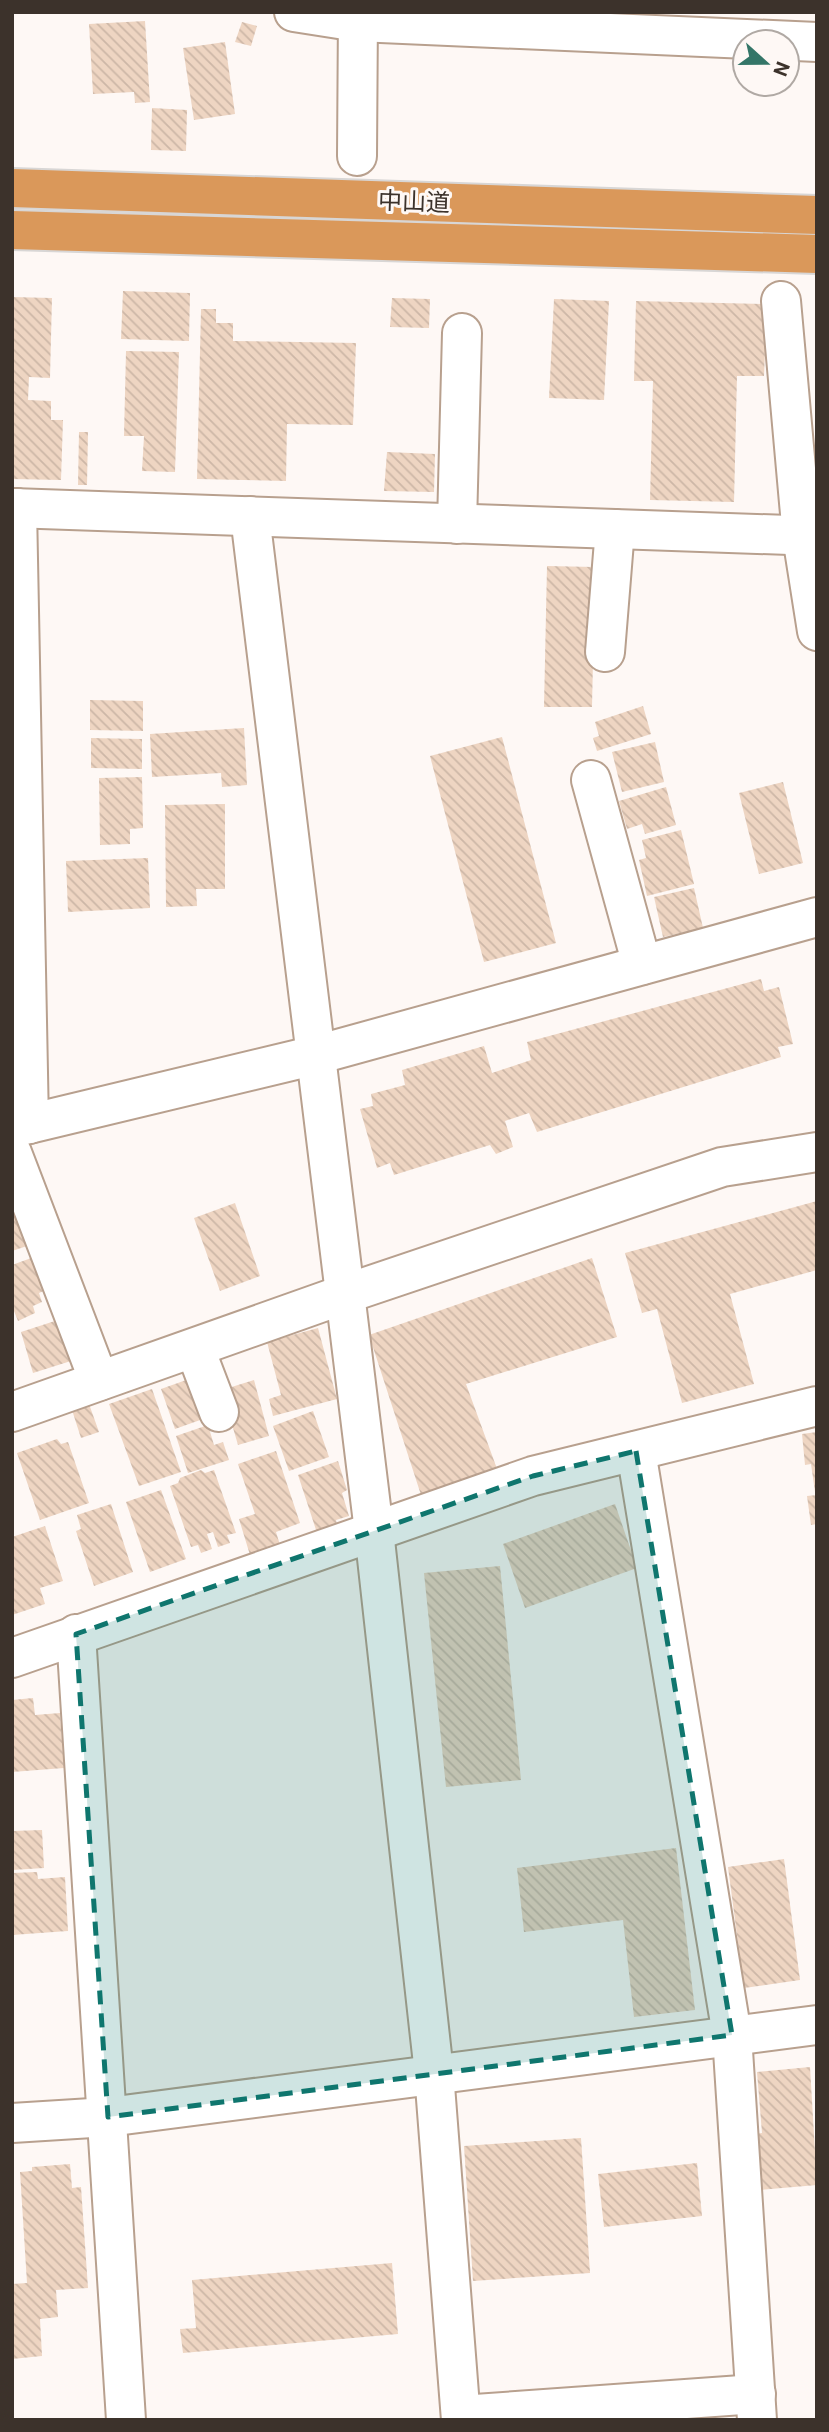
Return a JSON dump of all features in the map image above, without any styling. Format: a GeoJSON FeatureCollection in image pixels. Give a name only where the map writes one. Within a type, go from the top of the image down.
{"type":"FeatureCollection","features":[{"type":"Feature","properties":{"kind":"highway","name":"中山道"},"geometry":{"type":"LineString","coordinates":[[12,188],[817,215]]}},
{"type":"Feature","properties":{"kind":"highway","name":"中山道"},"geometry":{"type":"LineString","coordinates":[[12,230],[817,254]]}},
{"type":"Feature","properties":{"kind":"street"},"geometry":{"type":"LineString","coordinates":[[294,12],[817,42]]}},
{"type":"Feature","properties":{"kind":"street"},"geometry":{"type":"LineString","coordinates":[[357,156],[358,17]]}},
{"type":"Feature","properties":{"kind":"street"},"geometry":{"type":"LineString","coordinates":[[781,300],[810,536],[817,631]]}},
{"type":"Feature","properties":{"kind":"street"},"geometry":{"type":"LineString","coordinates":[[457,524],[462,333]]}},
{"type":"Feature","properties":{"kind":"street"},"geometry":{"type":"LineString","coordinates":[[99,1381],[18,1135],[14,508],[810,536]]}},
{"type":"Feature","properties":{"kind":"street"},"geometry":{"type":"LineString","coordinates":[[250,516],[374,1531],[433,2073],[461,2417],[757,2407],[732,2035],[636,1451]]}},
{"type":"Feature","properties":{"kind":"street"},"geometry":{"type":"LineString","coordinates":[[606,652],[615,529]]}},
{"type":"Feature","properties":{"kind":"street"},"geometry":{"type":"LineString","coordinates":[[591,780],[642,965]]}},
{"type":"Feature","properties":{"kind":"street"},"geometry":{"type":"LineString","coordinates":[[18,1135],[817,917]]}},
{"type":"Feature","properties":{"kind":"street"},"geometry":{"type":"LineString","coordinates":[[12,1412],[345,1294],[722,1167],[817,1152]]}},
{"type":"Feature","properties":{"kind":"street"},"geometry":{"type":"LineString","coordinates":[[195,1349],[219,1412]]}},
{"type":"Feature","properties":{"kind":"street"},"geometry":{"type":"LineString","coordinates":[[12,1658],[533,1476],[817,1406]]}},
{"type":"Feature","properties":{"kind":"street"},"geometry":{"type":"LineString","coordinates":[[76,1634],[126,2420]]}},
{"type":"Feature","properties":{"kind":"street"},"geometry":{"type":"LineString","coordinates":[[12,2123],[108,2117],[817,2025]]}},
{"type":"Feature","properties":{"kind":"highlighted area"},"geometry":{"type":"Polygon","coordinates":[[[636,1451],[732,2035],[108,2117],[76,1634],[533,1476],[636,1451]]]}},
{"type":"Feature","properties":{"kind":"building"},"geometry":{"type":"Polygon","coordinates":[[[145,21],[150,102],[135,103],[134,92],[93,94],[89,24],[145,21]]]}},
{"type":"Feature","properties":{"kind":"building"},"geometry":{"type":"Polygon","coordinates":[[[242,22],[257,26],[251,46],[235,42],[242,22]]]}},
{"type":"Feature","properties":{"kind":"building"},"geometry":{"type":"Polygon","coordinates":[[[225,42],[235,114],[194,120],[183,48],[225,42]]]}},
{"type":"Feature","properties":{"kind":"building"},"geometry":{"type":"Polygon","coordinates":[[[152,108],[187,110],[186,151],[151,150],[152,108]]]}},
{"type":"Feature","properties":{"kind":"building"},"geometry":{"type":"Polygon","coordinates":[[[123,291],[190,293],[189,341],[121,339],[123,291]]]}},
{"type":"Feature","properties":{"kind":"building"},"geometry":{"type":"Polygon","coordinates":[[[12,297],[52,298],[50,378],[29,377],[28,400],[51,401],[51,420],[63,420],[61,480],[12,479],[12,297]]]}},
{"type":"Feature","properties":{"kind":"building"},"geometry":{"type":"Polygon","coordinates":[[[392,298],[430,299],[429,328],[390,327],[392,298]]]}},
{"type":"Feature","properties":{"kind":"building"},"geometry":{"type":"Polygon","coordinates":[[[554,299],[609,301],[604,400],[549,398],[554,299]]]}},
{"type":"Feature","properties":{"kind":"building"},"geometry":{"type":"Polygon","coordinates":[[[636,301],[767,304],[764,376],[737,376],[734,502],[650,500],[653,381],[634,381],[636,301]]]}},
{"type":"Feature","properties":{"kind":"building"},"geometry":{"type":"Polygon","coordinates":[[[201,309],[216,309],[216,323],[233,323],[233,341],[356,343],[353,425],[287,424],[286,481],[197,479],[201,309]]]}},
{"type":"Feature","properties":{"kind":"building"},"geometry":{"type":"Polygon","coordinates":[[[126,351],[179,352],[175,472],[142,471],[144,436],[124,436],[126,351]]]}},
{"type":"Feature","properties":{"kind":"building"},"geometry":{"type":"Polygon","coordinates":[[[79,432],[88,432],[87,485],[78,485],[79,432]]]}},
{"type":"Feature","properties":{"kind":"building"},"geometry":{"type":"Polygon","coordinates":[[[387,452],[435,454],[434,492],[384,491],[387,452]]]}},
{"type":"Feature","properties":{"kind":"building"},"geometry":{"type":"Polygon","coordinates":[[[547,566],[595,567],[592,707],[544,707],[547,566]]]}},
{"type":"Feature","properties":{"kind":"building"},"geometry":{"type":"Polygon","coordinates":[[[90,700],[143,701],[143,731],[90,730],[90,700]]]}},
{"type":"Feature","properties":{"kind":"building"},"geometry":{"type":"Polygon","coordinates":[[[643,706],[651,734],[597,751],[593,738],[599,736],[595,722],[643,706]]]}},
{"type":"Feature","properties":{"kind":"building"},"geometry":{"type":"Polygon","coordinates":[[[244,728],[247,785],[222,787],[221,773],[152,777],[150,734],[244,728]]]}},
{"type":"Feature","properties":{"kind":"building"},"geometry":{"type":"Polygon","coordinates":[[[502,737],[556,943],[484,962],[430,756],[502,737]]]}},
{"type":"Feature","properties":{"kind":"building"},"geometry":{"type":"Polygon","coordinates":[[[91,738],[142,739],[142,769],[91,768],[91,738]]]}},
{"type":"Feature","properties":{"kind":"building"},"geometry":{"type":"Polygon","coordinates":[[[655,742],[664,782],[622,792],[612,752],[655,742]]]}},
{"type":"Feature","properties":{"kind":"building"},"geometry":{"type":"Polygon","coordinates":[[[142,777],[143,828],[130,829],[130,844],[100,845],[99,778],[142,777]]]}},
{"type":"Feature","properties":{"kind":"building"},"geometry":{"type":"Polygon","coordinates":[[[783,782],[803,863],[759,874],[739,793],[783,782]]]}},
{"type":"Feature","properties":{"kind":"building"},"geometry":{"type":"Polygon","coordinates":[[[666,787],[676,825],[645,834],[642,824],[627,829],[619,801],[666,787]]]}},
{"type":"Feature","properties":{"kind":"building"},"geometry":{"type":"Polygon","coordinates":[[[225,804],[225,889],[196,889],[197,906],[166,907],[165,805],[225,804]]]}},
{"type":"Feature","properties":{"kind":"building"},"geometry":{"type":"Polygon","coordinates":[[[681,830],[694,884],[647,896],[639,860],[646,858],[642,840],[681,830]]]}},
{"type":"Feature","properties":{"kind":"building"},"geometry":{"type":"Polygon","coordinates":[[[148,858],[150,908],[68,912],[66,861],[148,858]]]}},
{"type":"Feature","properties":{"kind":"building"},"geometry":{"type":"Polygon","coordinates":[[[694,888],[703,928],[663,937],[654,897],[694,888]]]}},
{"type":"Feature","properties":{"kind":"building"},"geometry":{"type":"Polygon","coordinates":[[[761,979],[764,991],[779,987],[793,1044],[778,1047],[781,1057],[537,1132],[529,1113],[505,1121],[513,1147],[496,1154],[490,1145],[394,1175],[390,1163],[377,1168],[360,1109],[373,1106],[371,1094],[405,1085],[402,1070],[484,1046],[492,1073],[531,1060],[527,1042],[761,979]]]}},
{"type":"Feature","properties":{"kind":"building"},"geometry":{"type":"Polygon","coordinates":[[[817,1201],[817,1270],[730,1294],[754,1384],[682,1403],[657,1309],[642,1313],[625,1253],[817,1201]]]}},
{"type":"Feature","properties":{"kind":"building"},"geometry":{"type":"Polygon","coordinates":[[[235,1203],[260,1276],[220,1291],[194,1218],[235,1203]]]}},
{"type":"Feature","properties":{"kind":"building"},"geometry":{"type":"Polygon","coordinates":[[[12,1207],[27,1246],[12,1251],[12,1207]]]}},
{"type":"Feature","properties":{"kind":"building"},"geometry":{"type":"Polygon","coordinates":[[[34,1257],[46,1290],[39,1293],[42,1302],[33,1306],[35,1313],[18,1321],[12,1306],[12,1265],[34,1257]]]}},
{"type":"Feature","properties":{"kind":"building"},"geometry":{"type":"Polygon","coordinates":[[[592,1258],[617,1337],[466,1384],[500,1477],[422,1498],[369,1335],[592,1258]]]}},
{"type":"Feature","properties":{"kind":"building"},"geometry":{"type":"Polygon","coordinates":[[[61,1319],[74,1360],[33,1373],[21,1332],[61,1319]]]}},
{"type":"Feature","properties":{"kind":"building"},"geometry":{"type":"Polygon","coordinates":[[[318,1328],[337,1399],[273,1416],[269,1399],[281,1395],[267,1342],[318,1328]]]}},
{"type":"Feature","properties":{"kind":"building"},"geometry":{"type":"Polygon","coordinates":[[[189,1379],[203,1419],[175,1429],[161,1389],[189,1379]]]}},
{"type":"Feature","properties":{"kind":"building"},"geometry":{"type":"Polygon","coordinates":[[[254,1380],[269,1436],[238,1445],[222,1390],[254,1380]]]}},
{"type":"Feature","properties":{"kind":"building"},"geometry":{"type":"Polygon","coordinates":[[[152,1389],[181,1472],[139,1486],[109,1404],[152,1389]]]}},
{"type":"Feature","properties":{"kind":"building"},"geometry":{"type":"Polygon","coordinates":[[[89,1404],[99,1432],[81,1438],[72,1410],[89,1404]]]}},
{"type":"Feature","properties":{"kind":"building"},"geometry":{"type":"Polygon","coordinates":[[[313,1411],[329,1457],[289,1471],[273,1426],[313,1411]]]}},
{"type":"Feature","properties":{"kind":"building"},"geometry":{"type":"Polygon","coordinates":[[[208,1425],[214,1445],[223,1442],[229,1460],[188,1473],[176,1436],[208,1425]]]}},
{"type":"Feature","properties":{"kind":"building"},"geometry":{"type":"Polygon","coordinates":[[[817,1432],[815,1492],[811,1464],[805,1465],[802,1434],[817,1432]]]}},
{"type":"Feature","properties":{"kind":"building"},"geometry":{"type":"Polygon","coordinates":[[[57,1439],[61,1444],[68,1442],[89,1503],[40,1520],[17,1453],[57,1439]]]}},
{"type":"Feature","properties":{"kind":"building"},"geometry":{"type":"Polygon","coordinates":[[[276,1451],[300,1523],[276,1532],[280,1545],[250,1555],[239,1519],[255,1514],[238,1464],[276,1451]]]}},
{"type":"Feature","properties":{"kind":"building"},"geometry":{"type":"Polygon","coordinates":[[[338,1461],[347,1490],[342,1493],[349,1516],[336,1520],[339,1532],[319,1539],[298,1475],[338,1461]]]}},
{"type":"Feature","properties":{"kind":"building"},"geometry":{"type":"Polygon","coordinates":[[[201,1470],[205,1473],[214,1470],[236,1533],[227,1535],[230,1543],[218,1547],[213,1532],[207,1534],[212,1549],[201,1553],[198,1545],[191,1547],[170,1486],[178,1483],[180,1478],[201,1470]]]}},
{"type":"Feature","properties":{"kind":"building"},"geometry":{"type":"Polygon","coordinates":[[[161,1490],[186,1559],[150,1572],[126,1502],[161,1490]]]}},
{"type":"Feature","properties":{"kind":"building"},"geometry":{"type":"Polygon","coordinates":[[[817,1495],[817,1524],[811,1525],[807,1496],[817,1495]]]}},
{"type":"Feature","properties":{"kind":"building"},"geometry":{"type":"Polygon","coordinates":[[[111,1504],[133,1572],[94,1586],[76,1531],[81,1529],[77,1515],[111,1504]]]}},
{"type":"Feature","properties":{"kind":"building"},"geometry":{"type":"Polygon","coordinates":[[[615,1504],[637,1568],[525,1608],[503,1544],[615,1504]]]}},
{"type":"Feature","properties":{"kind":"building"},"geometry":{"type":"Polygon","coordinates":[[[45,1526],[63,1581],[40,1588],[45,1604],[12,1615],[12,1537],[45,1526]]]}},
{"type":"Feature","properties":{"kind":"building"},"geometry":{"type":"Polygon","coordinates":[[[500,1566],[521,1780],[446,1787],[424,1573],[500,1566]]]}},
{"type":"Feature","properties":{"kind":"building"},"geometry":{"type":"Polygon","coordinates":[[[33,1698],[35,1715],[60,1713],[64,1768],[12,1772],[12,1700],[33,1698]]]}},
{"type":"Feature","properties":{"kind":"building"},"geometry":{"type":"Polygon","coordinates":[[[42,1830],[44,1868],[12,1870],[12,1831],[42,1830]]]}},
{"type":"Feature","properties":{"kind":"building"},"geometry":{"type":"Polygon","coordinates":[[[676,1848],[695,2010],[634,2017],[623,1920],[524,1932],[517,1868],[676,1848]]]}},
{"type":"Feature","properties":{"kind":"building"},"geometry":{"type":"Polygon","coordinates":[[[784,1859],[800,1980],[744,1988],[728,1867],[784,1859]]]}},
{"type":"Feature","properties":{"kind":"building"},"geometry":{"type":"Polygon","coordinates":[[[37,1872],[38,1879],[65,1877],[68,1931],[12,1935],[12,1873],[37,1872]]]}},
{"type":"Feature","properties":{"kind":"building"},"geometry":{"type":"Polygon","coordinates":[[[810,2067],[817,2185],[759,2190],[754,2134],[762,2133],[757,2072],[810,2067]]]}},
{"type":"Feature","properties":{"kind":"building"},"geometry":{"type":"Polygon","coordinates":[[[581,2138],[590,2273],[473,2281],[464,2146],[581,2138]]]}},
{"type":"Feature","properties":{"kind":"building"},"geometry":{"type":"Polygon","coordinates":[[[697,2163],[702,2216],[604,2227],[598,2174],[697,2163]]]}},
{"type":"Feature","properties":{"kind":"building"},"geometry":{"type":"Polygon","coordinates":[[[70,2164],[72,2188],[81,2187],[88,2288],[56,2290],[58,2317],[40,2319],[42,2356],[12,2359],[12,2284],[27,2283],[20,2172],[32,2171],[32,2167],[70,2164]]]}},
{"type":"Feature","properties":{"kind":"building"},"geometry":{"type":"Polygon","coordinates":[[[392,2263],[398,2334],[183,2353],[180,2329],[196,2328],[192,2280],[392,2263]]]}}]}
